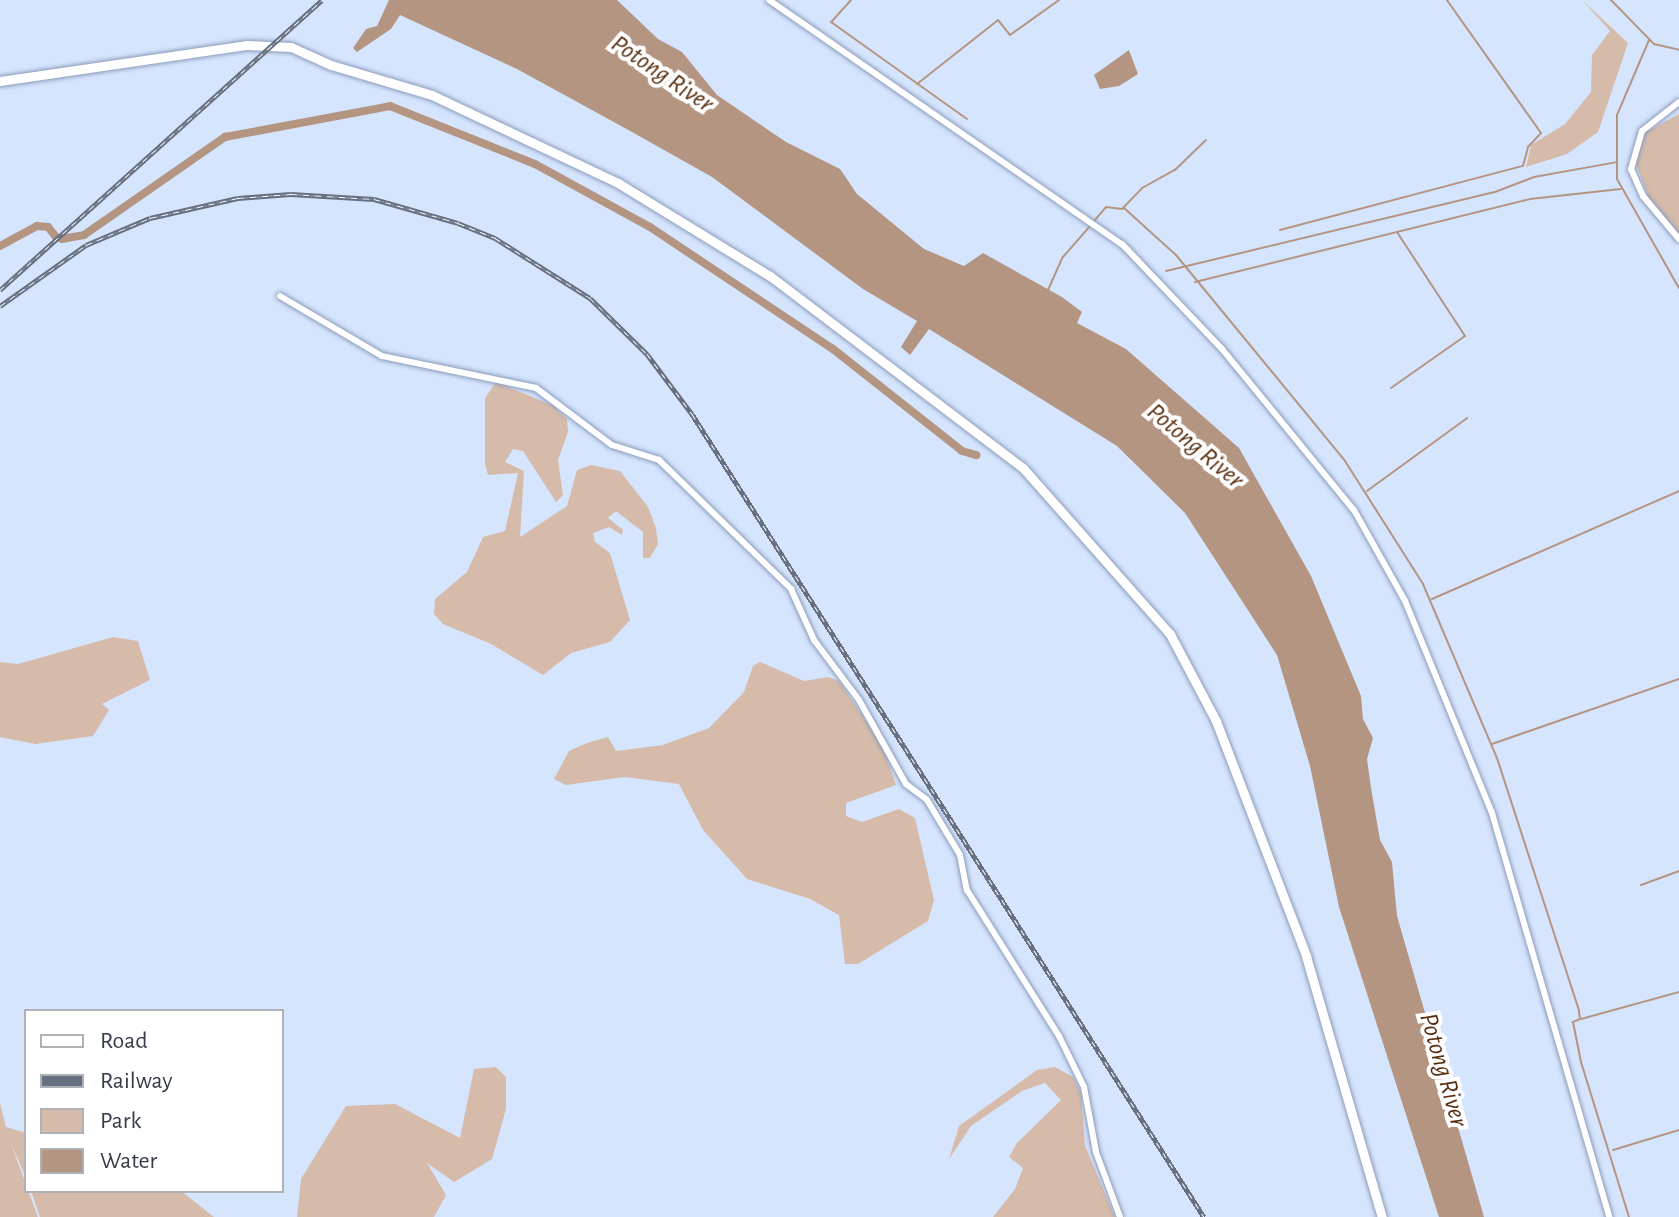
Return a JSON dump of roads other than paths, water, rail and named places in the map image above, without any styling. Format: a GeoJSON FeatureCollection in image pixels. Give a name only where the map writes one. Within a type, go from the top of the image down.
{"type":"FeatureCollection","features":[{"type":"Feature","properties":{"kind":"main road"},"geometry":{"type":"LineString","coordinates":[[0,81],[247,45],[291,47],[331,65],[432,95],[618,183],[770,276],[1023,468],[1170,634],[1216,721],[1306,956],[1382,1217]]}},
{"type":"Feature","properties":{"kind":"street"},"geometry":{"type":"LineString","coordinates":[[769,0],[1122,244],[1222,349],[1354,510],[1405,601],[1492,813],[1609,1217]]}},
{"type":"Feature","properties":{"kind":"street"},"geometry":{"type":"LineString","coordinates":[[1679,102],[1642,131],[1631,169],[1643,196],[1679,239]]}},
{"type":"Feature","properties":{"kind":"street"},"geometry":{"type":"LineString","coordinates":[[280,296],[382,356],[536,388],[612,445],[659,460],[791,589],[814,640],[859,700],[906,784],[927,800],[960,855],[967,890],[1059,1036],[1084,1087],[1096,1152],[1120,1217]]}},
{"type":"Feature","properties":{"kind":"water","name":"Potong River"},"geometry":{"type":"Polygon","coordinates":[[[389,0],[617,0],[658,39],[682,52],[717,95],[786,142],[840,169],[857,194],[924,249],[964,266],[983,253],[1062,297],[1082,312],[1077,323],[1126,349],[1239,448],[1311,576],[1361,696],[1363,719],[1373,738],[1367,759],[1380,840],[1392,862],[1397,916],[1484,1217],[1439,1217],[1339,907],[1310,766],[1277,655],[1185,513],[1117,446],[929,329],[910,355],[901,347],[917,321],[863,289],[712,177],[632,132],[517,69],[400,15],[391,29],[357,52],[353,48],[366,29],[377,26],[389,0]]]}},
{"type":"Feature","properties":{"kind":"water"},"geometry":{"type":"Polygon","coordinates":[[[1129,50],[1138,74],[1119,86],[1100,89],[1094,75],[1129,50]]]}},
{"type":"Feature","properties":{"kind":"waterway"},"geometry":{"type":"LineString","coordinates":[[851,0],[831,22],[967,119]]}},
{"type":"Feature","properties":{"kind":"waterway"},"geometry":{"type":"LineString","coordinates":[[917,84],[998,20],[1010,35],[1059,0]]}},
{"type":"Feature","properties":{"kind":"waterway"},"geometry":{"type":"LineString","coordinates":[[1280,230],[1523,166],[1528,147],[1541,133],[1447,0]]}},
{"type":"Feature","properties":{"kind":"waterway"},"geometry":{"type":"LineString","coordinates":[[1611,0],[1654,44],[1679,50]]}},
{"type":"Feature","properties":{"kind":"waterway"},"geometry":{"type":"LineString","coordinates":[[1649,40],[1617,115],[1617,179],[1679,288]]}},
{"type":"Feature","properties":{"kind":"waterway"},"geometry":{"type":"LineString","coordinates":[[62,239],[84,235],[225,137],[390,106],[535,164],[650,227],[833,349],[962,451],[976,455]]}},
{"type":"Feature","properties":{"kind":"waterway"},"geometry":{"type":"LineString","coordinates":[[1094,221],[1106,207],[1122,209],[1142,188],[1175,170],[1206,140]]}},
{"type":"Feature","properties":{"kind":"waterway"},"geometry":{"type":"LineString","coordinates":[[1166,271],[1495,192],[1534,177],[1617,162]]}},
{"type":"Feature","properties":{"kind":"waterway"},"geometry":{"type":"LineString","coordinates":[[1195,282],[1530,199],[1620,189]]}},
{"type":"Feature","properties":{"kind":"waterway"},"geometry":{"type":"LineString","coordinates":[[1124,208],[1176,255],[1345,461],[1423,584],[1497,758],[1579,1011],[1580,1019],[1573,1022],[1581,1062],[1629,1217]]}},
{"type":"Feature","properties":{"kind":"waterway"},"geometry":{"type":"LineString","coordinates":[[0,246],[37,226],[48,227],[57,238]]}},
{"type":"Feature","properties":{"kind":"waterway"},"geometry":{"type":"LineString","coordinates":[[1048,290],[1063,257],[1090,226]]}},
{"type":"Feature","properties":{"kind":"waterway"},"geometry":{"type":"LineString","coordinates":[[1391,388],[1465,336],[1397,232]]}},
{"type":"Feature","properties":{"kind":"waterway"},"geometry":{"type":"LineString","coordinates":[[1367,491],[1467,418]]}},
{"type":"Feature","properties":{"kind":"waterway"},"geometry":{"type":"LineString","coordinates":[[1432,599],[1679,491]]}},
{"type":"Feature","properties":{"kind":"waterway"},"geometry":{"type":"LineString","coordinates":[[1492,744],[1679,679]]}},
{"type":"Feature","properties":{"kind":"waterway"},"geometry":{"type":"LineString","coordinates":[[1641,885],[1679,871]]}},
{"type":"Feature","properties":{"kind":"waterway"},"geometry":{"type":"LineString","coordinates":[[1581,1019],[1679,992]]}},
{"type":"Feature","properties":{"kind":"waterway"},"geometry":{"type":"LineString","coordinates":[[1613,1150],[1679,1130]]}},
{"type":"Feature","properties":{"kind":"railway"},"geometry":{"type":"LineString","coordinates":[[0,290],[322,0]]}},
{"type":"Feature","properties":{"kind":"railway"},"geometry":{"type":"LineString","coordinates":[[0,306],[86,245],[150,218],[238,198],[291,194],[374,199],[458,223],[495,238],[590,298],[647,354],[692,414],[1204,1217]]}}]}
